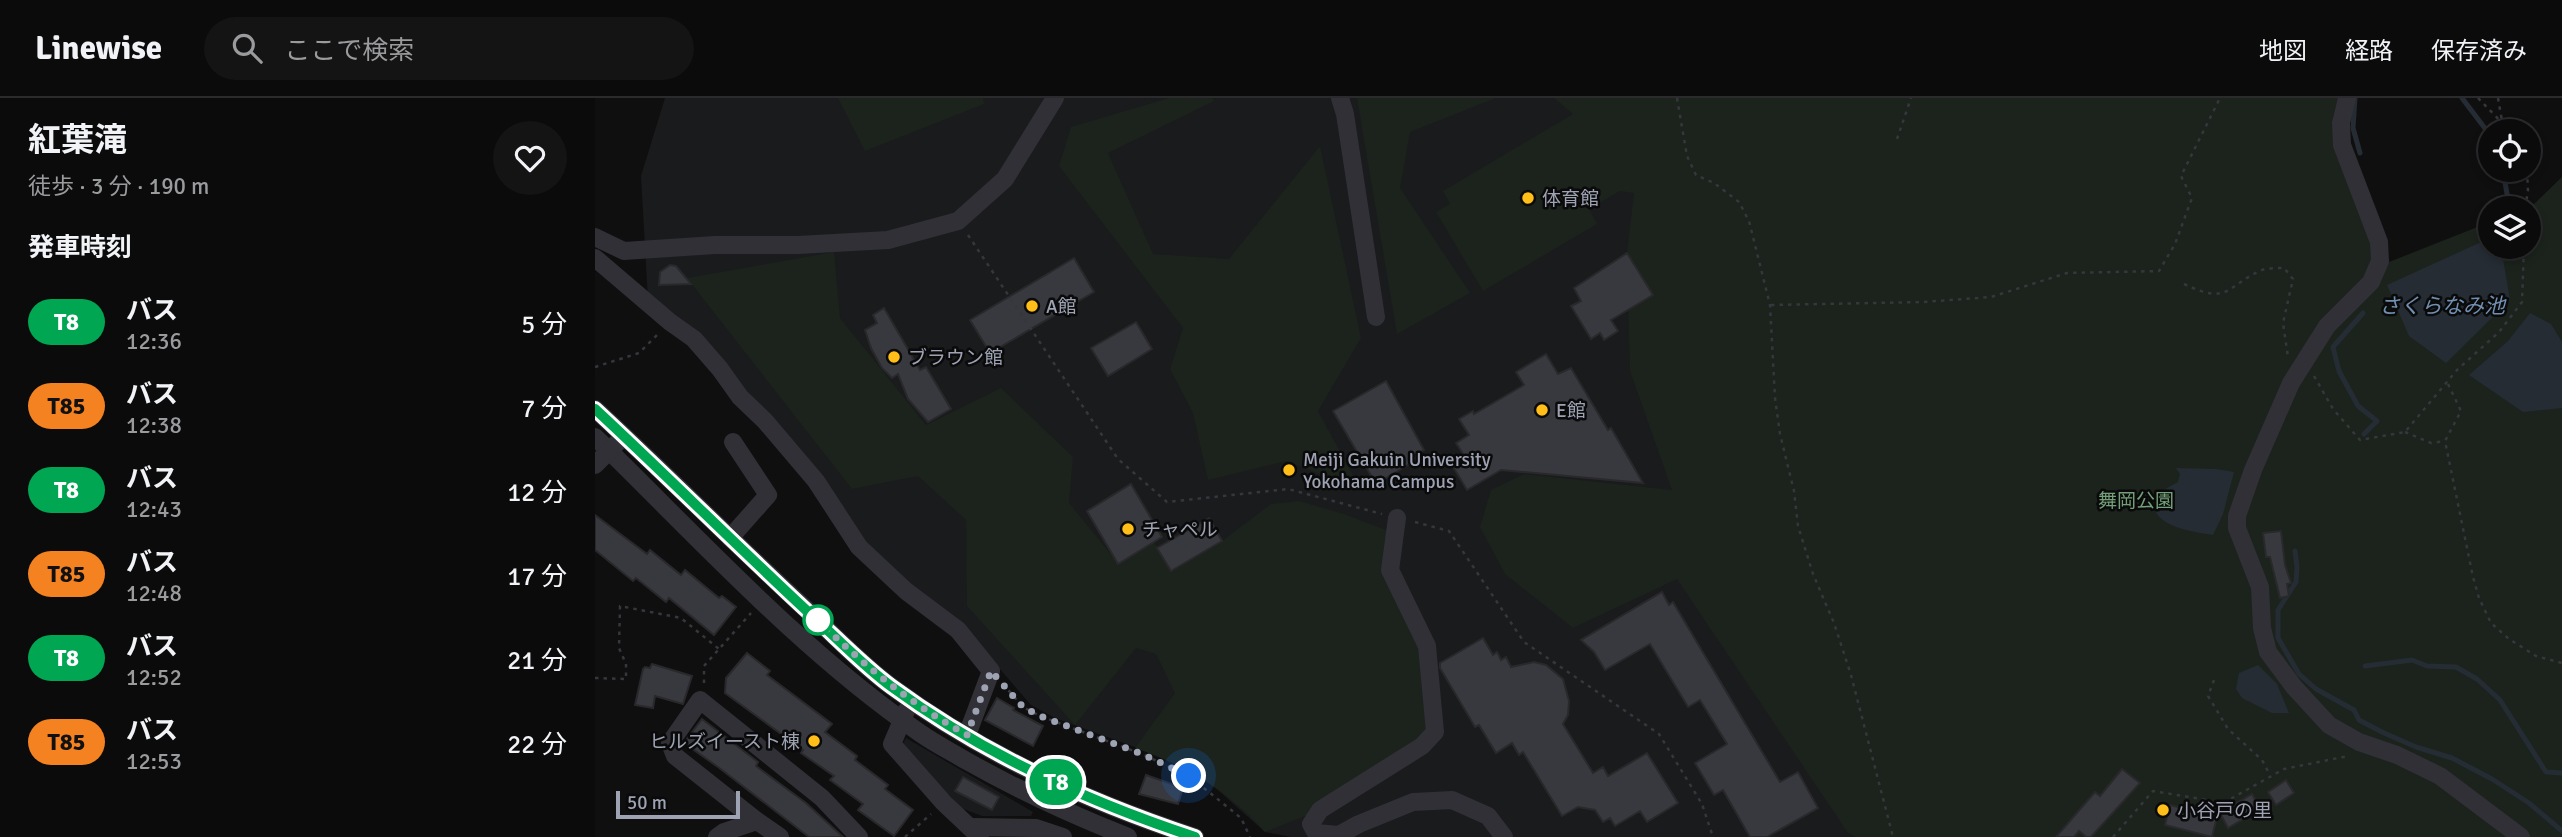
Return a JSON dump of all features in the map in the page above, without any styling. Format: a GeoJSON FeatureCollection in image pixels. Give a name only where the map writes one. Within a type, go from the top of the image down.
{"type":"FeatureCollection","features":[{"type":"Feature","properties":{"kind":"street"},"geometry":{"type":"LineString","coordinates":[[595,237],[624,251],[798,245],[888,240],[958,221],[1005,179],[1060,98]]}},
{"type":"Feature","properties":{"kind":"street"},"geometry":{"type":"LineString","coordinates":[[1340,98],[1345,114],[1376,317]]}},
{"type":"Feature","properties":{"kind":"street"},"geometry":{"type":"LineString","coordinates":[[2347,98],[2341,123],[2342,145],[2379,242],[2379,261],[2371,282],[2326,326],[2291,383],[2253,470],[2237,516],[2237,528],[2260,587],[2262,628],[2268,652],[2294,687],[2329,724],[2359,742],[2397,755],[2440,776],[2521,837]]}},
{"type":"Feature","properties":{"kind":"street"},"geometry":{"type":"LineString","coordinates":[[595,258],[694,339],[740,397],[765,421],[815,481],[859,547],[906,592],[958,630],[991,671],[967,735]]}},
{"type":"Feature","properties":{"kind":"street"},"geometry":{"type":"LineString","coordinates":[[595,409],[889,685],[967,735],[1072,790],[1144,820],[1195,837]]}},
{"type":"Feature","properties":{"kind":"street"},"geometry":{"type":"LineString","coordinates":[[595,465],[624,436]]}},
{"type":"Feature","properties":{"kind":"street"},"geometry":{"type":"LineString","coordinates":[[595,438],[762,600],[873,700],[921,734],[994,776],[1066,812],[1128,837]]}},
{"type":"Feature","properties":{"kind":"street"},"geometry":{"type":"LineString","coordinates":[[730,538],[768,495],[733,442]]}},
{"type":"Feature","properties":{"kind":"street"},"geometry":{"type":"LineString","coordinates":[[1397,518],[1390,570],[1427,646],[1435,732],[1422,746],[1319,810],[1311,824],[1316,833],[1339,835],[1413,802],[1453,800],[1488,816],[1504,837]]}},
{"type":"Feature","properties":{"kind":"street"},"geometry":{"type":"LineString","coordinates":[[781,837],[675,755],[670,743],[700,700],[823,798],[859,837]]}},
{"type":"Feature","properties":{"kind":"street"},"geometry":{"type":"LineString","coordinates":[[912,701],[901,719],[892,744],[944,803],[976,832],[1037,828],[1063,837]]}},
{"type":"Feature","properties":{"kind":"street"},"geometry":{"type":"LineString","coordinates":[[717,837],[757,821]]}},
{"type":"Feature","properties":{"kind":"path"},"geometry":{"type":"LineString","coordinates":[[1677,98],[1687,156],[1696,175],[1714,183],[1739,202],[1749,221],[1770,305],[1775,398],[1780,434],[1794,491],[1798,526],[1851,675],[1893,837]]}},
{"type":"Feature","properties":{"kind":"path"},"geometry":{"type":"LineString","coordinates":[[1897,139],[1910,98]]}},
{"type":"Feature","properties":{"kind":"path"},"geometry":{"type":"LineString","coordinates":[[1770,305],[1923,302],[1991,297],[2067,273],[2159,271],[2175,244],[2192,198],[2181,176],[2220,98]]}},
{"type":"Feature","properties":{"kind":"path"},"geometry":{"type":"LineString","coordinates":[[2478,98],[2500,119]]}},
{"type":"Feature","properties":{"kind":"path"},"geometry":{"type":"LineString","coordinates":[[2498,98],[2502,119]]}},
{"type":"Feature","properties":{"kind":"path"},"geometry":{"type":"LineString","coordinates":[[958,221],[1118,459],[1167,502],[1288,489],[1449,531],[1524,642],[1659,734],[1702,804],[1713,837]]}},
{"type":"Feature","properties":{"kind":"path"},"geometry":{"type":"LineString","coordinates":[[2405,432],[2458,370],[2499,332],[2522,302],[2524,259]]}},
{"type":"Feature","properties":{"kind":"path"},"geometry":{"type":"LineString","coordinates":[[2183,284],[2203,293],[2228,293],[2263,269],[2284,268],[2293,279],[2283,323],[2291,383]]}},
{"type":"Feature","properties":{"kind":"path"},"geometry":{"type":"LineString","coordinates":[[595,367],[639,352],[670,322]]}},
{"type":"Feature","properties":{"kind":"path"},"geometry":{"type":"LineString","coordinates":[[2312,372],[2333,409],[2360,440],[2405,432],[2431,443],[2445,441]]}},
{"type":"Feature","properties":{"kind":"path"},"geometry":{"type":"LineString","coordinates":[[2448,383],[2461,411],[2445,441],[2479,598],[2491,623],[2509,639],[2536,656],[2562,663]]}},
{"type":"Feature","properties":{"kind":"path"},"geometry":{"type":"LineString","coordinates":[[700,700],[704,689],[704,666],[762,600]]}},
{"type":"Feature","properties":{"kind":"path"},"geometry":{"type":"LineString","coordinates":[[595,678],[626,679],[626,664],[619,648],[620,606],[681,618],[719,649]]}},
{"type":"Feature","properties":{"kind":"path"},"geometry":{"type":"LineString","coordinates":[[991,671],[1023,707],[1040,716],[1142,754],[1189,776],[1241,818],[1250,837]]}},
{"type":"Feature","properties":{"kind":"path"},"geometry":{"type":"LineString","coordinates":[[2214,680],[2208,696],[2228,729],[2262,760],[2271,776]]}},
{"type":"Feature","properties":{"kind":"path"},"geometry":{"type":"LineString","coordinates":[[2113,837],[2153,791],[2207,800],[2216,807],[2284,769],[2347,757],[2359,742]]}},
{"type":"Feature","properties":{"kind":"path"},"geometry":{"type":"LineString","coordinates":[[905,837],[944,803]]}},
{"type":"Feature","properties":{"kind":"shaded area","name":"Meiji Gakuin University Yokohama Campus"},"geometry":{"type":"Polygon","coordinates":[[[665,98],[1656,98],[1875,837],[1291,837],[1265,832],[1210,783],[1165,758],[1055,718],[1031,705],[961,624],[918,592],[866,545],[648,300],[641,176],[665,98]]]}},
{"type":"Feature","properties":{"kind":"shaded area"},"geometry":{"type":"Polygon","coordinates":[[[906,738],[1033,812],[1031,816],[982,816],[961,808],[902,745],[906,738]]]}},
{"type":"Feature","properties":{"kind":"green space"},"geometry":{"type":"Polygon","coordinates":[[[838,98],[983,98],[984,104],[865,151],[838,98]]]}},
{"type":"Feature","properties":{"kind":"green space"},"geometry":{"type":"Polygon","coordinates":[[[1169,98],[1212,98],[1214,101],[1108,153],[1153,254],[1229,259],[1320,146],[1361,338],[1318,411],[1361,490],[1286,461],[1208,480],[1193,413],[1170,369],[1183,328],[1059,166],[1071,127],[1169,98]]]}},
{"type":"Feature","properties":{"kind":"green space"},"geometry":{"type":"Polygon","coordinates":[[[1357,98],[1496,98],[1410,132],[1400,188],[1470,293],[1397,334],[1357,98]]]}},
{"type":"Feature","properties":{"kind":"green space","name":"舞岡公園"},"geometry":{"type":"Polygon","coordinates":[[[1554,98],[2338,98],[2333,118],[2384,264],[2478,227],[2478,259],[2541,259],[2541,197],[2562,177],[2562,837],[1856,837],[1848,833],[1677,579],[1573,628],[1505,574],[1480,527],[1491,490],[1524,474],[1672,490],[1630,371],[1627,253],[1634,193],[1620,191],[1589,209],[1597,224],[1483,291],[1436,212],[1450,204],[1443,191],[1573,114],[1554,98]]]}},
{"type":"Feature","properties":{"kind":"green space"},"geometry":{"type":"Polygon","coordinates":[[[834,252],[840,318],[926,425],[1001,388],[1073,457],[1069,503],[1118,563],[1154,542],[1171,571],[1222,541],[1271,504],[1299,501],[1394,533],[1390,570],[1427,646],[1435,732],[1320,810],[1265,832],[1237,804],[1206,781],[1135,748],[1175,693],[1156,654],[1136,648],[1075,725],[967,606],[966,520],[918,476],[852,489],[687,278],[834,252]]]}},
{"type":"Feature","properties":{"kind":"water","name":"さくらなみ池"},"geometry":{"type":"Polygon","coordinates":[[[2478,243],[2478,259],[2503,259],[2510,300],[2446,363],[2409,336],[2387,285],[2478,243]]]}},
{"type":"Feature","properties":{"kind":"water"},"geometry":{"type":"Polygon","coordinates":[[[2530,313],[2551,324],[2562,342],[2562,408],[2523,412],[2469,375],[2508,341],[2530,313]]]}},
{"type":"Feature","properties":{"kind":"water"},"geometry":{"type":"Polygon","coordinates":[[[2176,468],[2234,472],[2223,514],[2213,535],[2173,526],[2157,515],[2153,496],[2178,482],[2180,474],[2176,468]]]}},
{"type":"Feature","properties":{"kind":"water"},"geometry":{"type":"Polygon","coordinates":[[[2258,665],[2277,684],[2289,713],[2272,713],[2242,698],[2236,689],[2239,673],[2258,665]]]}},
{"type":"Feature","properties":{"kind":"building"},"geometry":{"type":"Polygon","coordinates":[[[1627,253],[1653,295],[1611,320],[1618,331],[1604,340],[1600,333],[1591,339],[1571,306],[1581,301],[1574,288],[1627,253]]]}},
{"type":"Feature","properties":{"kind":"building","name":"A館"},"geometry":{"type":"Polygon","coordinates":[[[1074,258],[1094,292],[990,353],[970,320],[1074,258]]]}},
{"type":"Feature","properties":{"kind":"building"},"geometry":{"type":"Polygon","coordinates":[[[670,265],[676,266],[691,284],[659,285],[660,272],[670,265]]]}},
{"type":"Feature","properties":{"kind":"building","name":"ブラウン館"},"geometry":{"type":"Polygon","coordinates":[[[884,308],[920,370],[926,367],[951,409],[928,422],[908,399],[898,374],[892,378],[882,368],[871,348],[865,330],[877,323],[873,315],[884,308]]]}},
{"type":"Feature","properties":{"kind":"building"},"geometry":{"type":"Polygon","coordinates":[[[1136,322],[1152,349],[1108,376],[1091,348],[1136,322]]]}},
{"type":"Feature","properties":{"kind":"building"},"geometry":{"type":"Polygon","coordinates":[[[1546,354],[1558,374],[1571,368],[1643,483],[1501,470],[1467,490],[1452,465],[1465,457],[1456,443],[1469,435],[1459,419],[1473,411],[1474,414],[1524,385],[1516,372],[1546,354]]]}},
{"type":"Feature","properties":{"kind":"building"},"geometry":{"type":"Polygon","coordinates":[[[1386,381],[1424,450],[1415,455],[1418,459],[1376,484],[1333,411],[1386,381]]]}},
{"type":"Feature","properties":{"kind":"building","name":"チャペル"},"geometry":{"type":"Polygon","coordinates":[[[1131,484],[1162,537],[1118,564],[1087,511],[1131,484]]]}},
{"type":"Feature","properties":{"kind":"building"},"geometry":{"type":"Polygon","coordinates":[[[595,515],[647,554],[650,550],[681,575],[685,570],[719,598],[722,596],[736,607],[714,635],[669,598],[666,602],[636,578],[633,581],[595,550],[595,515]]]}},
{"type":"Feature","properties":{"kind":"building"},"geometry":{"type":"Polygon","coordinates":[[[1209,518],[1222,541],[1171,571],[1157,548],[1209,518]]]}},
{"type":"Feature","properties":{"kind":"building"},"geometry":{"type":"Polygon","coordinates":[[[2281,531],[2285,565],[2291,583],[2287,584],[2289,596],[2280,598],[2270,557],[2266,557],[2263,533],[2281,531]]]}},
{"type":"Feature","properties":{"kind":"building"},"geometry":{"type":"Polygon","coordinates":[[[1662,592],[1669,605],[1673,602],[1780,782],[1798,772],[1818,808],[1767,837],[1750,837],[1723,790],[1714,795],[1695,763],[1727,744],[1700,700],[1688,707],[1650,644],[1605,670],[1594,652],[1581,640],[1662,592]]]}},
{"type":"Feature","properties":{"kind":"building"},"geometry":{"type":"Polygon","coordinates":[[[1483,638],[1493,655],[1497,652],[1501,660],[1506,657],[1511,667],[1534,662],[1546,665],[1563,679],[1569,701],[1568,715],[1563,724],[1593,773],[1603,767],[1608,776],[1647,753],[1678,803],[1647,822],[1640,811],[1615,826],[1610,818],[1603,822],[1595,810],[1578,807],[1562,816],[1523,752],[1519,755],[1512,743],[1496,753],[1479,725],[1475,727],[1440,668],[1440,663],[1483,638]]]}},
{"type":"Feature","properties":{"kind":"building","name":"ヒルズイースト棟"},"geometry":{"type":"Polygon","coordinates":[[[747,653],[770,671],[767,675],[832,724],[825,732],[857,756],[855,760],[888,785],[885,789],[913,810],[894,836],[858,810],[863,804],[830,780],[834,776],[725,693],[726,678],[747,653]]]}},
{"type":"Feature","properties":{"kind":"building"},"geometry":{"type":"Polygon","coordinates":[[[652,664],[692,676],[683,704],[655,696],[653,708],[635,705],[643,669],[650,668],[652,664]]]}},
{"type":"Feature","properties":{"kind":"building"},"geometry":{"type":"Polygon","coordinates":[[[997,698],[1043,726],[1033,746],[985,720],[997,698]]]}},
{"type":"Feature","properties":{"kind":"building"},"geometry":{"type":"Polygon","coordinates":[[[702,719],[758,762],[756,766],[806,803],[843,837],[809,837],[684,743],[702,719]]]}},
{"type":"Feature","properties":{"kind":"building"},"geometry":{"type":"Polygon","coordinates":[[[2122,769],[2140,783],[2091,837],[2086,837],[2079,831],[2074,837],[2056,837],[2095,792],[2100,796],[2122,769]]]}},
{"type":"Feature","properties":{"kind":"building"},"geometry":{"type":"Polygon","coordinates":[[[1146,775],[1183,788],[1178,804],[1139,794],[1146,775]]]}},
{"type":"Feature","properties":{"kind":"building"},"geometry":{"type":"Polygon","coordinates":[[[963,777],[999,797],[992,810],[955,791],[963,777]]]}},
{"type":"Feature","properties":{"kind":"building"},"geometry":{"type":"Polygon","coordinates":[[[2286,780],[2294,793],[2276,805],[2268,792],[2286,780]]]}},
{"type":"Feature","properties":{"kind":"building"},"geometry":{"type":"Polygon","coordinates":[[[2252,794],[2260,809],[2228,828],[2220,813],[2252,794]]]}},
{"type":"Feature","properties":{"kind":"building"},"geometry":{"type":"Polygon","coordinates":[[[2170,805],[2217,817],[2212,837],[2165,825],[2170,805]]]}},
{"type":"Feature","properties":{"kind":"waterway"},"geometry":{"type":"LineString","coordinates":[[2355,98],[2353,128],[2360,153]]}},
{"type":"Feature","properties":{"kind":"waterway"},"geometry":{"type":"LineString","coordinates":[[2462,98],[2478,119]]}},
{"type":"Feature","properties":{"kind":"waterway"},"geometry":{"type":"LineString","coordinates":[[2505,182],[2507,196]]}},
{"type":"Feature","properties":{"kind":"waterway"},"geometry":{"type":"LineString","coordinates":[[2363,313],[2333,347],[2339,371],[2358,406],[2377,421],[2364,434]]}},
{"type":"Feature","properties":{"kind":"waterway"},"geometry":{"type":"LineString","coordinates":[[2295,551],[2296,582],[2278,610],[2278,638],[2299,674],[2316,689],[2354,710],[2359,720],[2416,747],[2452,758],[2492,779],[2529,803],[2562,831]]}},
{"type":"Feature","properties":{"kind":"waterway"},"geometry":{"type":"LineString","coordinates":[[2365,666],[2412,660],[2427,666],[2456,667],[2477,679],[2500,700],[2546,772],[2562,773]]}},
{"type":"Feature","properties":{"kind":"bus line","name":"T8"},"geometry":{"type":"LineString","coordinates":[[595,409],[777,583],[889,685],[935,717],[1072,790],[1144,820],[1195,837]]}},
{"type":"Feature","properties":{"kind":"place","name":"体育館"},"geometry":{"type":"Point","coordinates":[1528,198]}},
{"type":"Feature","properties":{"kind":"place","name":"A館"},"geometry":{"type":"Point","coordinates":[1032,306]}},
{"type":"Feature","properties":{"kind":"place","name":"ブラウン館"},"geometry":{"type":"Point","coordinates":[894,357]}},
{"type":"Feature","properties":{"kind":"place","name":"E館"},"geometry":{"type":"Point","coordinates":[1542,410]}},
{"type":"Feature","properties":{"kind":"place","name":"Meiji Gakuin University Yokohama Campus"},"geometry":{"type":"Point","coordinates":[1289,470]}},
{"type":"Feature","properties":{"kind":"place","name":"チャペル"},"geometry":{"type":"Point","coordinates":[1128,529]}},
{"type":"Feature","properties":{"kind":"place","name":"ヒルズイースト棟"},"geometry":{"type":"Point","coordinates":[814,741]}},
{"type":"Feature","properties":{"kind":"place","name":"小谷戸の里"},"geometry":{"type":"Point","coordinates":[2163,810]}},
{"type":"Feature","properties":{"kind":"route"},"geometry":{"type":"LineString","coordinates":[[818,620],[889,685],[935,717],[967,735],[991,671],[1023,707],[1040,716],[1142,754],[1189,776]]}}]}
